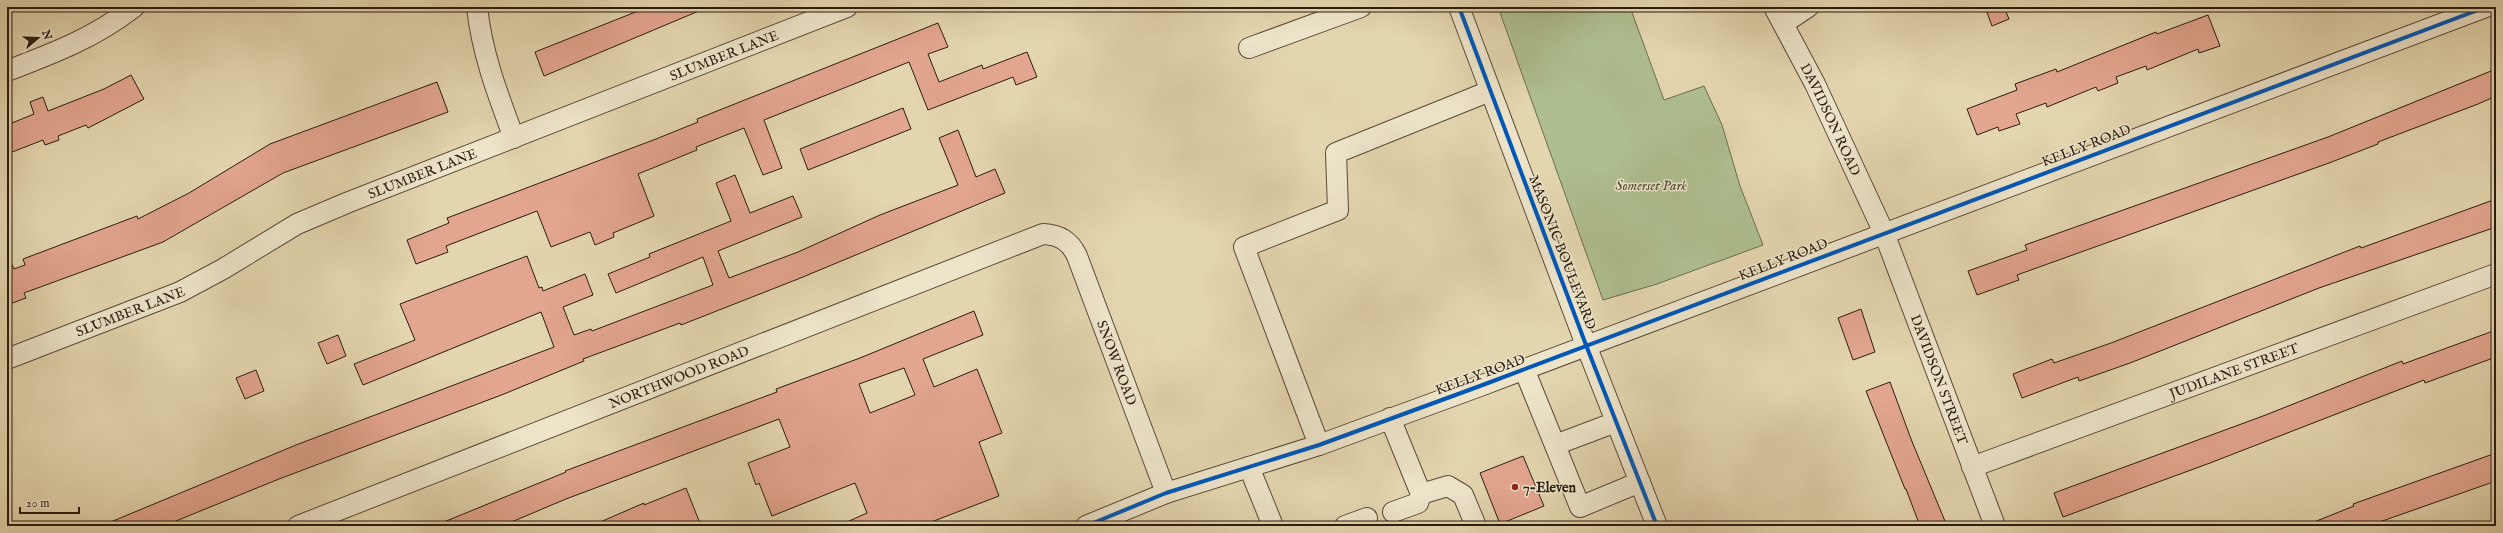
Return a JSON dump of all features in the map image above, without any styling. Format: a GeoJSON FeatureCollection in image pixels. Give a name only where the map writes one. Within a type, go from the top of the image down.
{"type":"FeatureCollection","features":[{"type":"Feature","properties":{"kind":"street"},"geometry":{"type":"LineString","coordinates":[[7,71],[79,43],[111,25],[134,7]]}},
{"type":"Feature","properties":{"kind":"street"},"geometry":{"type":"LineString","coordinates":[[477,7],[480,36],[488,66],[514,138]]}},
{"type":"Feature","properties":{"kind":"street"},"geometry":{"type":"LineString","coordinates":[[1249,48],[1361,7]]}},
{"type":"Feature","properties":{"kind":"street","name":"MASONIC BOULEVARD"},"geometry":{"type":"LineString","coordinates":[[1459,7],[1586,345],[1657,526]]}},
{"type":"Feature","properties":{"kind":"street"},"geometry":{"type":"LineString","coordinates":[[1779,15],[1808,7]]}},
{"type":"Feature","properties":{"kind":"street","name":"KELLY ROAD"},"geometry":{"type":"LineString","coordinates":[[1086,526],[1166,493],[1319,445],[2486,7]]}},
{"type":"Feature","properties":{"kind":"street","name":"SLUMBER LANE"},"geometry":{"type":"LineString","coordinates":[[7,359],[180,292],[223,269],[297,224],[838,9]]}},
{"type":"Feature","properties":{"kind":"street","name":"DAVIDSON ROAD"},"geometry":{"type":"LineString","coordinates":[[1779,15],[1815,84],[1884,233]]}},
{"type":"Feature","properties":{"kind":"street"},"geometry":{"type":"LineString","coordinates":[[1319,445],[1244,247],[1338,210],[1336,153],[1490,91]]}},
{"type":"Feature","properties":{"kind":"street","name":"DAVIDSON STREET"},"geometry":{"type":"LineString","coordinates":[[1884,233],[1995,526]]}},
{"type":"Feature","properties":{"kind":"street","name":"NORTHWOOD ROAD"},"geometry":{"type":"LineString","coordinates":[[298,526],[1034,237],[1043,234],[1060,237]]}},
{"type":"Feature","properties":{"kind":"street","name":"SNOW ROAD"},"geometry":{"type":"LineString","coordinates":[[1060,237],[1073,247],[1077,256],[1166,493]]}},
{"type":"Feature","properties":{"kind":"street","name":"JUDILANE STREET"},"geometry":{"type":"LineString","coordinates":[[1972,467],[2496,274]]}},
{"type":"Feature","properties":{"kind":"street"},"geometry":{"type":"LineString","coordinates":[[1524,369],[1580,507],[1640,482]]}},
{"type":"Feature","properties":{"kind":"street"},"geometry":{"type":"LineString","coordinates":[[1390,418],[1421,494],[1418,503],[1394,512]]}},
{"type":"Feature","properties":{"kind":"street"},"geometry":{"type":"LineString","coordinates":[[1555,446],[1616,422]]}},
{"type":"Feature","properties":{"kind":"street"},"geometry":{"type":"LineString","coordinates":[[1249,467],[1273,526]]}},
{"type":"Feature","properties":{"kind":"street"},"geometry":{"type":"LineString","coordinates":[[1421,494],[1448,486],[1463,495],[1476,526]]}},
{"type":"Feature","properties":{"kind":"street"},"geometry":{"type":"LineString","coordinates":[[1345,526],[1367,518]]}},
{"type":"Feature","properties":{"kind":"green space","name":"Somerset Park"},"geometry":{"type":"Polygon","coordinates":[[[1498,7],[1630,7],[1664,100],[1704,86],[1722,125],[1740,186],[1763,245],[1657,284],[1603,300],[1498,7]]]}},
{"type":"Feature","properties":{"kind":"building"},"geometry":{"type":"Polygon","coordinates":[[[636,7],[706,8],[544,76],[535,52],[638,11],[636,7]]]}},
{"type":"Feature","properties":{"kind":"building"},"geometry":{"type":"Polygon","coordinates":[[[1985,7],[2004,7],[2009,19],[1992,26],[1985,7]]]}},
{"type":"Feature","properties":{"kind":"building"},"geometry":{"type":"Polygon","coordinates":[[[2208,15],[2220,46],[2199,53],[2198,49],[2147,70],[2146,66],[2116,77],[2118,83],[2098,91],[2096,87],[2047,107],[2046,103],[2016,114],[2020,124],[1999,131],[1998,127],[1977,135],[1967,109],[2017,90],[2015,84],[2056,69],[2057,72],[2156,32],[2157,34],[2208,15]]]}},
{"type":"Feature","properties":{"kind":"building"},"geometry":{"type":"Polygon","coordinates":[[[938,23],[948,47],[928,54],[939,82],[982,65],[983,69],[1027,52],[1037,77],[1016,85],[1013,77],[928,110],[909,62],[764,120],[782,168],[763,175],[744,128],[696,147],[697,150],[638,174],[654,216],[613,233],[614,237],[595,245],[590,232],[551,247],[537,211],[446,246],[448,252],[416,264],[407,240],[449,223],[447,218],[656,139],[698,122],[697,119],[938,23]]]}},
{"type":"Feature","properties":{"kind":"building"},"geometry":{"type":"Polygon","coordinates":[[[2496,69],[2496,96],[2478,104],[2378,142],[2378,144],[2329,163],[2017,275],[2019,280],[1977,295],[1968,271],[2027,250],[2025,245],[2328,137],[2496,69]]]}},
{"type":"Feature","properties":{"kind":"building"},"geometry":{"type":"Polygon","coordinates":[[[131,75],[144,99],[88,128],[86,125],[58,136],[59,140],[45,145],[43,140],[7,154],[7,125],[34,114],[30,102],[43,97],[48,111],[104,89],[131,75]]]}},
{"type":"Feature","properties":{"kind":"building"},"geometry":{"type":"Polygon","coordinates":[[[437,82],[448,112],[283,173],[163,242],[24,293],[26,298],[7,305],[7,253],[14,269],[25,265],[23,259],[137,216],[138,219],[189,193],[270,144],[437,82]]]}},
{"type":"Feature","properties":{"kind":"building"},"geometry":{"type":"Polygon","coordinates":[[[903,108],[911,129],[808,170],[800,149],[903,108]]]}},
{"type":"Feature","properties":{"kind":"building"},"geometry":{"type":"Polygon","coordinates":[[[958,130],[976,177],[995,169],[1005,193],[798,279],[681,325],[680,323],[583,359],[584,361],[504,394],[279,479],[171,523],[172,526],[101,526],[296,445],[554,347],[541,312],[363,385],[354,364],[415,340],[400,304],[527,256],[539,288],[542,287],[543,291],[585,274],[593,295],[563,307],[574,335],[591,329],[592,331],[713,285],[703,257],[616,293],[608,274],[650,257],[649,254],[731,221],[716,183],[735,175],[750,213],[793,196],[802,217],[718,251],[729,278],[798,252],[880,215],[958,185],[939,138],[958,130]]]}},
{"type":"Feature","properties":{"kind":"building"},"geometry":{"type":"Polygon","coordinates":[[[2496,199],[2496,227],[2319,288],[2130,363],[2079,381],[2078,377],[2022,398],[2013,374],[2052,359],[2054,363],[2111,343],[2360,246],[2361,248],[2496,199]]]}},
{"type":"Feature","properties":{"kind":"building"},"geometry":{"type":"Polygon","coordinates":[[[1861,309],[1875,352],[1853,360],[1838,318],[1861,309]]]}},
{"type":"Feature","properties":{"kind":"building"},"geometry":{"type":"Polygon","coordinates":[[[974,311],[983,335],[923,359],[934,387],[977,369],[1002,433],[979,442],[999,496],[926,524],[925,521],[911,526],[838,526],[867,513],[855,483],[772,516],[759,483],[756,485],[748,463],[790,447],[779,419],[566,499],[502,526],[434,526],[566,472],[565,471],[777,392],[776,389],[860,358],[974,311]],[[904,368],[859,384],[870,413],[915,395],[904,368]]]}},
{"type":"Feature","properties":{"kind":"building"},"geometry":{"type":"Polygon","coordinates":[[[2496,330],[2496,357],[2425,383],[2424,380],[2210,463],[2063,517],[2054,493],[2263,416],[2402,361],[2403,364],[2496,330]]]}},
{"type":"Feature","properties":{"kind":"building"},"geometry":{"type":"Polygon","coordinates":[[[338,335],[346,356],[327,364],[318,343],[338,335]]]}},
{"type":"Feature","properties":{"kind":"building"},"geometry":{"type":"Polygon","coordinates":[[[256,370],[264,391],[245,399],[236,378],[256,370]]]}},
{"type":"Feature","properties":{"kind":"building"},"geometry":{"type":"Polygon","coordinates":[[[1890,382],[1911,439],[1947,526],[1920,526],[1866,391],[1890,382]]]}},
{"type":"Feature","properties":{"kind":"building"},"geometry":{"type":"Polygon","coordinates":[[[2496,453],[2496,481],[2371,525],[2370,522],[2359,526],[2304,526],[2354,506],[2353,504],[2496,453]]]}},
{"type":"Feature","properties":{"kind":"building"},"geometry":{"type":"Polygon","coordinates":[[[1523,456],[1544,506],[1500,524],[1480,473],[1523,456]]]}},
{"type":"Feature","properties":{"kind":"building"},"geometry":{"type":"Polygon","coordinates":[[[686,488],[701,526],[591,526],[644,503],[644,505],[686,488]]]}},
{"type":"Feature","properties":{"kind":"cycle path"},"geometry":{"type":"LineString","coordinates":[[1459,7],[1586,345],[1657,526]]}},
{"type":"Feature","properties":{"kind":"cycle path"},"geometry":{"type":"LineString","coordinates":[[1086,526],[1166,493],[1319,445],[1480,386],[2486,7]]}},
{"type":"Feature","properties":{"kind":"place","name":"7-Eleven"},"geometry":{"type":"Point","coordinates":[1515,487]}}]}
